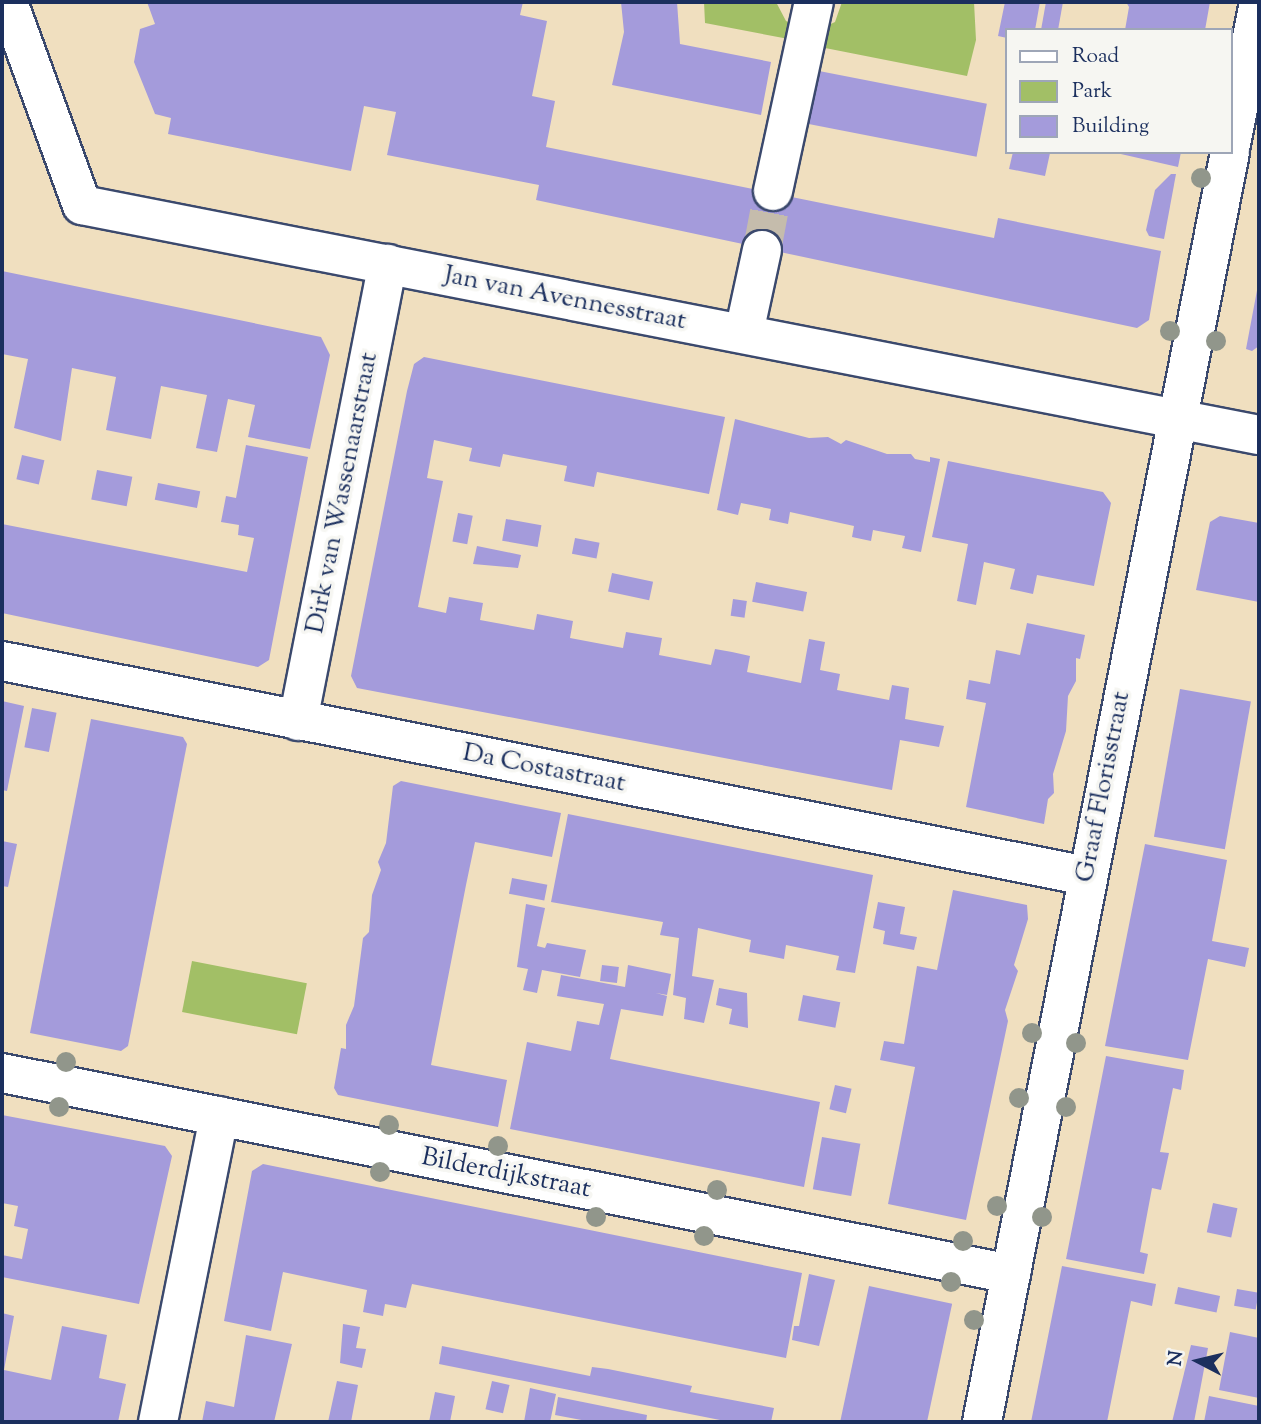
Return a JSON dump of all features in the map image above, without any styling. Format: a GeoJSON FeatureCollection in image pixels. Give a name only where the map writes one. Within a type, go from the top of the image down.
{"type":"FeatureCollection","features":[{"type":"Feature","properties":{"kind":"street","name":"Jan van Avennesstraat"},"geometry":{"type":"LineString","coordinates":[[8,2],[82,205],[1259,435]]}},
{"type":"Feature","properties":{"kind":"street"},"geometry":{"type":"LineString","coordinates":[[773,191],[814,2]]}},
{"type":"Feature","properties":{"kind":"street"},"geometry":{"type":"LineString","coordinates":[[1233,134],[1259,2]]}},
{"type":"Feature","properties":{"kind":"street","name":"Graaf Florisstraat"},"geometry":{"type":"LineString","coordinates":[[982,1422],[1230,154]]}},
{"type":"Feature","properties":{"kind":"street"},"geometry":{"type":"LineString","coordinates":[[744,333],[762,250]]}},
{"type":"Feature","properties":{"kind":"street","name":"Dirk van Wassenaarstraat"},"geometry":{"type":"LineString","coordinates":[[298,721],[388,264]]}},
{"type":"Feature","properties":{"kind":"street","name":"Da Costastraat"},"geometry":{"type":"LineString","coordinates":[[2,661],[1087,876]]}},
{"type":"Feature","properties":{"kind":"street","name":"Bilderdijkstraat"},"geometry":{"type":"LineString","coordinates":[[2,1073],[1011,1274]]}},
{"type":"Feature","properties":{"kind":"street"},"geometry":{"type":"LineString","coordinates":[[158,1422],[219,1116]]}},
{"type":"Feature","properties":{"kind":"green space"},"geometry":{"type":"Polygon","coordinates":[[[704,2],[776,2],[786,21],[798,26],[794,40],[705,23],[704,2]]]}},
{"type":"Feature","properties":{"kind":"green space"},"geometry":{"type":"Polygon","coordinates":[[[842,2],[974,2],[976,40],[967,76],[815,46],[820,29],[835,22],[842,2]]]}},
{"type":"Feature","properties":{"kind":"green space"},"geometry":{"type":"Polygon","coordinates":[[[192,961],[307,983],[297,1034],[182,1012],[192,961]]]}},
{"type":"Feature","properties":{"kind":"building"},"geometry":{"type":"Polygon","coordinates":[[[147,2],[523,2],[520,15],[547,21],[532,96],[555,101],[546,147],[994,238],[998,218],[1161,251],[1149,320],[1137,328],[536,200],[539,185],[387,155],[396,112],[364,106],[351,171],[168,134],[171,118],[155,114],[134,62],[140,29],[155,24],[147,2]]]}},
{"type":"Feature","properties":{"kind":"building"},"geometry":{"type":"Polygon","coordinates":[[[621,2],[677,2],[680,44],[771,62],[761,115],[612,85],[624,32],[621,2]]]}},
{"type":"Feature","properties":{"kind":"building"},"geometry":{"type":"Polygon","coordinates":[[[1005,2],[1040,2],[1035,28],[1006,28],[1006,38],[998,36],[1005,2]]]}},
{"type":"Feature","properties":{"kind":"building"},"geometry":{"type":"Polygon","coordinates":[[[1046,2],[1063,2],[1058,28],[1041,28],[1046,2]]]}},
{"type":"Feature","properties":{"kind":"building"},"geometry":{"type":"Polygon","coordinates":[[[1126,2],[1210,2],[1205,28],[1125,28],[1129,7],[1126,2]]]}},
{"type":"Feature","properties":{"kind":"building"},"geometry":{"type":"Polygon","coordinates":[[[819,71],[987,104],[977,157],[809,124],[819,71]]]}},
{"type":"Feature","properties":{"kind":"building"},"geometry":{"type":"Polygon","coordinates":[[[1013,154],[1050,154],[1045,176],[1009,169],[1013,154]]]}},
{"type":"Feature","properties":{"kind":"building"},"geometry":{"type":"Polygon","coordinates":[[[1121,154],[1181,154],[1178,167],[1121,154]]]}},
{"type":"Feature","properties":{"kind":"building"},"geometry":{"type":"Polygon","coordinates":[[[1171,174],[1176,174],[1164,239],[1149,236],[1146,230],[1155,190],[1171,174]]]}},
{"type":"Feature","properties":{"kind":"building"},"geometry":{"type":"Polygon","coordinates":[[[2,271],[321,337],[330,355],[310,449],[248,437],[255,405],[228,399],[217,452],[196,448],[207,395],[161,386],[151,439],[106,430],[116,377],[72,368],[61,441],[14,428],[28,359],[2,354],[2,271]]]}},
{"type":"Feature","properties":{"kind":"building"},"geometry":{"type":"Polygon","coordinates":[[[1258,285],[1259,346],[1252,351],[1246,349],[1258,285]]]}},
{"type":"Feature","properties":{"kind":"building"},"geometry":{"type":"Polygon","coordinates":[[[424,357],[725,417],[709,494],[597,472],[594,487],[564,481],[567,466],[503,454],[500,467],[469,461],[472,448],[434,440],[427,478],[443,481],[418,607],[446,613],[449,597],[483,603],[480,620],[534,630],[537,614],[573,621],[570,638],[623,648],[626,632],[662,638],[659,655],[711,665],[715,649],[732,652],[750,656],[747,672],[801,683],[809,639],[825,642],[820,670],[840,674],[837,690],[889,700],[892,685],[909,688],[905,719],[944,726],[939,747],[900,740],[892,790],[357,688],[351,676],[407,391],[414,364],[424,357]]]}},
{"type":"Feature","properties":{"kind":"building"},"geometry":{"type":"Polygon","coordinates":[[[735,419],[809,438],[828,437],[841,444],[846,440],[887,454],[911,454],[915,459],[930,462],[930,457],[940,459],[921,552],[902,548],[905,536],[873,530],[871,541],[852,537],[854,526],[790,512],[788,524],[769,520],[771,509],[741,503],[738,515],[717,510],[735,419]]]}},
{"type":"Feature","properties":{"kind":"building"},"geometry":{"type":"Polygon","coordinates":[[[246,445],[308,457],[269,660],[258,667],[2,613],[2,524],[247,572],[254,538],[238,535],[239,525],[221,522],[226,496],[236,498],[246,445]]]}},
{"type":"Feature","properties":{"kind":"building"},"geometry":{"type":"Polygon","coordinates":[[[22,455],[44,460],[39,485],[16,479],[22,455]]]}},
{"type":"Feature","properties":{"kind":"building"},"geometry":{"type":"Polygon","coordinates":[[[948,461],[1103,492],[1111,503],[1094,586],[1037,575],[1033,594],[1010,589],[1015,569],[984,562],[976,605],[957,601],[968,544],[932,537],[948,461]]]}},
{"type":"Feature","properties":{"kind":"building"},"geometry":{"type":"Polygon","coordinates":[[[97,470],[132,477],[127,506],[91,499],[97,470]]]}},
{"type":"Feature","properties":{"kind":"building"},"geometry":{"type":"Polygon","coordinates":[[[158,483],[200,491],[197,508],[155,500],[158,483]]]}},
{"type":"Feature","properties":{"kind":"building"},"geometry":{"type":"Polygon","coordinates":[[[458,513],[473,516],[467,544],[452,541],[458,513]]]}},
{"type":"Feature","properties":{"kind":"building"},"geometry":{"type":"Polygon","coordinates":[[[1220,516],[1259,523],[1259,602],[1196,590],[1210,522],[1220,516]]]}},
{"type":"Feature","properties":{"kind":"building"},"geometry":{"type":"Polygon","coordinates":[[[506,519],[541,525],[538,547],[502,541],[506,519]]]}},
{"type":"Feature","properties":{"kind":"building"},"geometry":{"type":"Polygon","coordinates":[[[575,538],[600,543],[596,558],[572,554],[575,538]]]}},
{"type":"Feature","properties":{"kind":"building"},"geometry":{"type":"Polygon","coordinates":[[[477,546],[521,555],[518,568],[473,564],[477,546]]]}},
{"type":"Feature","properties":{"kind":"building"},"geometry":{"type":"Polygon","coordinates":[[[612,573],[653,582],[649,600],[608,592],[612,573]]]}},
{"type":"Feature","properties":{"kind":"building"},"geometry":{"type":"Polygon","coordinates":[[[756,582],[807,592],[803,612],[752,602],[756,582]]]}},
{"type":"Feature","properties":{"kind":"building"},"geometry":{"type":"Polygon","coordinates":[[[733,599],[747,601],[744,618],[731,616],[733,599]]]}},
{"type":"Feature","properties":{"kind":"building"},"geometry":{"type":"Polygon","coordinates":[[[1027,623],[1085,635],[1080,659],[1076,658],[1076,681],[1068,696],[1066,731],[1053,774],[1054,793],[1048,799],[1044,824],[966,807],[986,703],[966,699],[969,680],[990,684],[996,650],[1020,655],[1027,623]]]}},
{"type":"Feature","properties":{"kind":"building"},"geometry":{"type":"Polygon","coordinates":[[[1180,689],[1251,702],[1225,849],[1154,837],[1180,689]]]}},
{"type":"Feature","properties":{"kind":"building"},"geometry":{"type":"Polygon","coordinates":[[[2,701],[24,706],[7,791],[2,790],[2,701]]]}},
{"type":"Feature","properties":{"kind":"building"},"geometry":{"type":"Polygon","coordinates":[[[32,708],[57,713],[49,752],[24,747],[32,708]]]}},
{"type":"Feature","properties":{"kind":"building"},"geometry":{"type":"Polygon","coordinates":[[[91,719],[183,737],[187,744],[128,1046],[121,1051],[30,1033],[91,719]]]}},
{"type":"Feature","properties":{"kind":"building"},"geometry":{"type":"Polygon","coordinates":[[[401,781],[561,813],[552,857],[475,842],[466,885],[431,1065],[507,1080],[498,1127],[338,1095],[334,1088],[341,1048],[346,1049],[346,1025],[354,1006],[363,938],[369,932],[372,895],[381,870],[378,862],[386,843],[393,786],[401,781]]]}},
{"type":"Feature","properties":{"kind":"building"},"geometry":{"type":"Polygon","coordinates":[[[568,814],[873,875],[855,973],[836,970],[839,956],[786,945],[784,959],[749,952],[751,940],[698,928],[692,976],[714,980],[704,1023],[684,1019],[686,998],[673,995],[679,938],[660,935],[663,922],[551,902],[568,814]]]}},
{"type":"Feature","properties":{"kind":"building"},"geometry":{"type":"Polygon","coordinates":[[[2,841],[17,844],[8,887],[2,886],[2,841]]]}},
{"type":"Feature","properties":{"kind":"building"},"geometry":{"type":"Polygon","coordinates":[[[1145,844],[1227,860],[1212,941],[1249,948],[1245,967],[1208,959],[1188,1060],[1105,1046],[1145,844]]]}},
{"type":"Feature","properties":{"kind":"building"},"geometry":{"type":"Polygon","coordinates":[[[512,878],[547,885],[544,901],[509,894],[512,878]]]}},
{"type":"Feature","properties":{"kind":"building"},"geometry":{"type":"Polygon","coordinates":[[[953,890],[1027,905],[1028,919],[1014,965],[1018,971],[1005,1010],[1008,1021],[966,1220],[888,1204],[915,1067],[880,1060],[884,1041],[904,1044],[917,966],[937,970],[953,890]]]}},
{"type":"Feature","properties":{"kind":"building"},"geometry":{"type":"Polygon","coordinates":[[[878,902],[905,907],[900,934],[917,937],[914,950],[883,944],[885,931],[873,928],[878,902]]]}},
{"type":"Feature","properties":{"kind":"building"},"geometry":{"type":"Polygon","coordinates":[[[526,904],[545,908],[537,946],[545,948],[547,943],[586,950],[580,977],[542,970],[537,993],[523,990],[528,969],[517,967],[526,904]]]}},
{"type":"Feature","properties":{"kind":"building"},"geometry":{"type":"Polygon","coordinates":[[[602,965],[619,967],[617,983],[600,981],[602,965]]]}},
{"type":"Feature","properties":{"kind":"building"},"geometry":{"type":"Polygon","coordinates":[[[628,965],[671,974],[667,995],[656,993],[667,996],[663,1016],[621,1009],[610,1059],[820,1102],[804,1187],[510,1129],[527,1042],[571,1051],[577,1021],[599,1025],[604,1004],[557,996],[561,975],[625,987],[628,965]]]}},
{"type":"Feature","properties":{"kind":"building"},"geometry":{"type":"Polygon","coordinates":[[[719,988],[747,993],[748,1028],[729,1024],[732,1009],[716,1005],[719,988]]]}},
{"type":"Feature","properties":{"kind":"building"},"geometry":{"type":"Polygon","coordinates":[[[803,995],[840,1002],[835,1028],[798,1021],[803,995]]]}},
{"type":"Feature","properties":{"kind":"building"},"geometry":{"type":"Polygon","coordinates":[[[1106,1056],[1184,1070],[1181,1090],[1173,1088],[1160,1152],[1169,1153],[1161,1190],[1152,1188],[1140,1252],[1148,1254],[1144,1274],[1066,1259],[1106,1056]]]}},
{"type":"Feature","properties":{"kind":"building"},"geometry":{"type":"Polygon","coordinates":[[[835,1085],[852,1089],[846,1113],[829,1109],[835,1085]]]}},
{"type":"Feature","properties":{"kind":"building"},"geometry":{"type":"Polygon","coordinates":[[[2,1115],[165,1146],[172,1156],[139,1304],[2,1277],[2,1255],[22,1259],[28,1229],[14,1226],[18,1206],[2,1203],[2,1115]]]}},
{"type":"Feature","properties":{"kind":"building"},"geometry":{"type":"Polygon","coordinates":[[[822,1137],[860,1144],[851,1196],[813,1189],[822,1137]]]}},
{"type":"Feature","properties":{"kind":"building"},"geometry":{"type":"Polygon","coordinates":[[[263,1164],[802,1273],[786,1358],[412,1284],[406,1308],[385,1304],[383,1316],[363,1312],[367,1290],[283,1272],[271,1331],[224,1321],[252,1171],[263,1164]]]}},
{"type":"Feature","properties":{"kind":"building"},"geometry":{"type":"Polygon","coordinates":[[[1213,1203],[1237,1208],[1231,1238],[1207,1232],[1213,1203]]]}},
{"type":"Feature","properties":{"kind":"building"},"geometry":{"type":"Polygon","coordinates":[[[1062,1266],[1156,1284],[1152,1306],[1131,1301],[1107,1422],[1031,1422],[1062,1266]]]}},
{"type":"Feature","properties":{"kind":"building"},"geometry":{"type":"Polygon","coordinates":[[[809,1274],[835,1280],[819,1346],[792,1340],[794,1326],[799,1326],[809,1274]]]}},
{"type":"Feature","properties":{"kind":"building"},"geometry":{"type":"Polygon","coordinates":[[[869,1286],[952,1304],[927,1422],[840,1422],[869,1286]]]}},
{"type":"Feature","properties":{"kind":"building"},"geometry":{"type":"Polygon","coordinates":[[[1178,1287],[1220,1296],[1217,1313],[1174,1304],[1178,1287]]]}},
{"type":"Feature","properties":{"kind":"building"},"geometry":{"type":"Polygon","coordinates":[[[1237,1289],[1259,1293],[1256,1310],[1234,1306],[1237,1289]]]}},
{"type":"Feature","properties":{"kind":"building"},"geometry":{"type":"Polygon","coordinates":[[[2,1313],[14,1316],[4,1370],[51,1380],[62,1326],[107,1335],[99,1378],[126,1384],[118,1422],[2,1422],[2,1313]]]}},
{"type":"Feature","properties":{"kind":"building"},"geometry":{"type":"Polygon","coordinates":[[[343,1324],[360,1327],[356,1348],[366,1349],[362,1368],[340,1363],[343,1324]]]}},
{"type":"Feature","properties":{"kind":"building"},"geometry":{"type":"Polygon","coordinates":[[[1230,1332],[1259,1338],[1259,1398],[1219,1390],[1230,1332]]]}},
{"type":"Feature","properties":{"kind":"building"},"geometry":{"type":"Polygon","coordinates":[[[246,1335],[292,1344],[274,1422],[202,1422],[206,1401],[234,1407],[246,1335]]]}},
{"type":"Feature","properties":{"kind":"building"},"geometry":{"type":"Polygon","coordinates":[[[1191,1345],[1208,1348],[1194,1422],[1172,1422],[1191,1345]]]}},
{"type":"Feature","properties":{"kind":"building"},"geometry":{"type":"Polygon","coordinates":[[[442,1346],[590,1376],[592,1367],[608,1369],[692,1386],[690,1392],[774,1408],[771,1422],[730,1422],[439,1364],[442,1346]]]}},
{"type":"Feature","properties":{"kind":"building"},"geometry":{"type":"Polygon","coordinates":[[[337,1381],[358,1385],[351,1422],[328,1422],[337,1381]]]}},
{"type":"Feature","properties":{"kind":"building"},"geometry":{"type":"Polygon","coordinates":[[[492,1381],[510,1385],[503,1413],[485,1409],[492,1381]]]}},
{"type":"Feature","properties":{"kind":"building"},"geometry":{"type":"Polygon","coordinates":[[[530,1388],[556,1394],[550,1422],[524,1422],[530,1388]]]}},
{"type":"Feature","properties":{"kind":"building"},"geometry":{"type":"Polygon","coordinates":[[[435,1392],[455,1396],[450,1422],[429,1422],[435,1392]]]}},
{"type":"Feature","properties":{"kind":"building"},"geometry":{"type":"Polygon","coordinates":[[[1209,1396],[1259,1406],[1259,1422],[1204,1422],[1209,1396]]]}},
{"type":"Feature","properties":{"kind":"building"},"geometry":{"type":"Polygon","coordinates":[[[558,1397],[647,1415],[646,1422],[592,1422],[555,1415],[558,1397]]]}},
{"type":"Feature","properties":{"kind":"tunnel"},"geometry":{"type":"LineString","coordinates":[[762,250],[773,191]]}}]}
